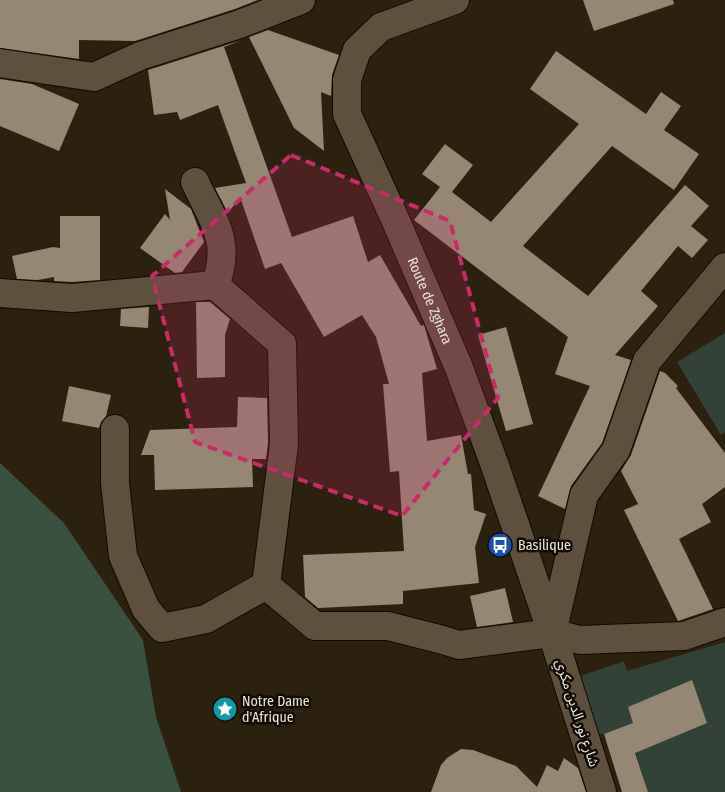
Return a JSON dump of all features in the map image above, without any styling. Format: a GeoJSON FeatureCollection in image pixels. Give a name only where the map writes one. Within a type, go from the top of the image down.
{"type":"FeatureCollection","features":[{"type":"Feature","properties":{"kind":"street"},"geometry":{"type":"LineString","coordinates":[[0,63],[94,77],[140,56],[240,24],[301,0]]}},
{"type":"Feature","properties":{"kind":"street","name":"Route de Zghara"},"geometry":{"type":"LineString","coordinates":[[456,0],[380,27],[357,50],[346,80],[347,114],[395,219],[459,368],[552,633]]}},
{"type":"Feature","properties":{"kind":"street"},"geometry":{"type":"LineString","coordinates":[[195,182],[218,227],[223,251],[221,270],[215,285]]}},
{"type":"Feature","properties":{"kind":"street"},"geometry":{"type":"LineString","coordinates":[[552,633],[584,495],[616,450],[647,361],[725,267]]}},
{"type":"Feature","properties":{"kind":"street"},"geometry":{"type":"LineString","coordinates":[[0,294],[72,298],[215,285],[282,344],[284,444],[266,585]]}},
{"type":"Feature","properties":{"kind":"street"},"geometry":{"type":"LineString","coordinates":[[115,429],[115,482],[123,556],[146,609],[162,628],[206,619],[266,585]]}},
{"type":"Feature","properties":{"kind":"street"},"geometry":{"type":"LineString","coordinates":[[266,585],[315,626],[388,626],[459,645],[552,633],[580,640],[684,636],[725,622]]}},
{"type":"Feature","properties":{"kind":"street","name":"شارع نور الدين مكري"},"geometry":{"type":"LineString","coordinates":[[552,633],[602,792]]}},
{"type":"Feature","properties":{"kind":"highlighted area"},"geometry":{"type":"Polygon","coordinates":[[[291,155],[450,221],[498,398],[402,516],[195,442],[152,276],[291,155]]]}},
{"type":"Feature","properties":{"kind":"green space"},"geometry":{"type":"Polygon","coordinates":[[[725,333],[725,432],[721,435],[677,362],[725,333]]]}},
{"type":"Feature","properties":{"kind":"green space"},"geometry":{"type":"Polygon","coordinates":[[[0,463],[64,523],[143,640],[156,717],[181,792],[0,792],[0,463]]]}},
{"type":"Feature","properties":{"kind":"green space"},"geometry":{"type":"Polygon","coordinates":[[[725,642],[725,792],[648,792],[627,726],[604,734],[593,734],[575,678],[624,661],[627,671],[725,642]]]}},
{"type":"Feature","properties":{"kind":"building"},"geometry":{"type":"Polygon","coordinates":[[[0,0],[258,0],[135,41],[79,40],[79,59],[0,48],[0,0]]]}},
{"type":"Feature","properties":{"kind":"building"},"geometry":{"type":"Polygon","coordinates":[[[583,0],[673,0],[674,4],[594,31],[583,0]]]}},
{"type":"Feature","properties":{"kind":"building"},"geometry":{"type":"Polygon","coordinates":[[[268,30],[339,55],[332,75],[331,96],[321,92],[324,151],[294,128],[249,37],[268,30]]]}},
{"type":"Feature","properties":{"kind":"building"},"geometry":{"type":"Polygon","coordinates":[[[242,40],[224,47],[292,237],[353,216],[368,262],[380,255],[421,326],[424,325],[437,369],[422,373],[427,441],[461,435],[468,474],[471,474],[474,510],[486,514],[475,547],[479,583],[403,591],[403,604],[318,608],[305,597],[303,555],[404,551],[399,471],[390,472],[383,384],[389,384],[376,337],[362,315],[324,337],[281,263],[265,269],[240,197],[228,213],[215,188],[246,183],[218,105],[180,120],[177,112],[154,115],[148,70],[242,40]]]}},
{"type":"Feature","properties":{"kind":"building"},"geometry":{"type":"Polygon","coordinates":[[[556,51],[646,114],[661,92],[681,106],[664,130],[699,154],[674,190],[612,146],[523,246],[588,296],[685,185],[709,206],[691,226],[708,240],[692,258],[678,246],[641,291],[658,306],[615,355],[631,360],[602,443],[571,486],[565,509],[538,496],[590,386],[555,374],[568,337],[414,220],[440,187],[422,174],[445,144],[473,165],[452,192],[491,222],[579,124],[530,89],[556,51]]]}},
{"type":"Feature","properties":{"kind":"building"},"geometry":{"type":"Polygon","coordinates":[[[0,79],[32,84],[79,104],[59,151],[0,126],[0,79]]]}},
{"type":"Feature","properties":{"kind":"building"},"geometry":{"type":"Polygon","coordinates":[[[165,189],[191,209],[204,242],[182,272],[175,273],[140,248],[165,214],[170,220],[165,189]]]}},
{"type":"Feature","properties":{"kind":"building"},"geometry":{"type":"Polygon","coordinates":[[[60,216],[100,216],[100,280],[54,281],[54,277],[38,280],[17,279],[12,256],[53,247],[60,248],[60,216]]]}},
{"type":"Feature","properties":{"kind":"building"},"geometry":{"type":"Polygon","coordinates":[[[196,302],[210,302],[230,319],[225,335],[225,377],[197,378],[196,302]]]}},
{"type":"Feature","properties":{"kind":"building"},"geometry":{"type":"Polygon","coordinates":[[[149,307],[148,328],[120,326],[121,309],[149,307]]]}},
{"type":"Feature","properties":{"kind":"building"},"geometry":{"type":"Polygon","coordinates":[[[506,327],[533,424],[506,431],[478,335],[506,327]]]}},
{"type":"Feature","properties":{"kind":"building"},"geometry":{"type":"Polygon","coordinates":[[[660,371],[665,373],[678,386],[676,388],[725,453],[725,487],[702,504],[711,522],[679,539],[713,609],[678,621],[624,510],[638,504],[621,471],[631,455],[660,371]]]}},
{"type":"Feature","properties":{"kind":"building"},"geometry":{"type":"Polygon","coordinates":[[[69,386],[111,395],[106,416],[99,428],[62,421],[69,386]]]}},
{"type":"Feature","properties":{"kind":"building"},"geometry":{"type":"Polygon","coordinates":[[[238,397],[267,398],[268,443],[266,459],[252,459],[253,487],[155,490],[154,455],[141,455],[150,430],[237,427],[238,397]]]}},
{"type":"Feature","properties":{"kind":"building"},"geometry":{"type":"Polygon","coordinates":[[[505,588],[513,622],[477,627],[470,596],[505,588]]]}},
{"type":"Feature","properties":{"kind":"building"},"geometry":{"type":"Polygon","coordinates":[[[692,680],[707,723],[635,753],[648,792],[622,792],[604,734],[633,723],[628,707],[692,680]]]}},
{"type":"Feature","properties":{"kind":"building"},"geometry":{"type":"Polygon","coordinates":[[[461,749],[473,750],[516,766],[537,787],[547,765],[558,771],[564,758],[578,768],[586,792],[431,792],[441,765],[447,758],[461,749]]]}},
{"type":"Feature","properties":{"kind":"place","name":"Basilique"},"geometry":{"type":"Point","coordinates":[500,545]}},
{"type":"Feature","properties":{"kind":"place","name":"Notre Dame d'Afrique"},"geometry":{"type":"Point","coordinates":[225,709]}}]}
